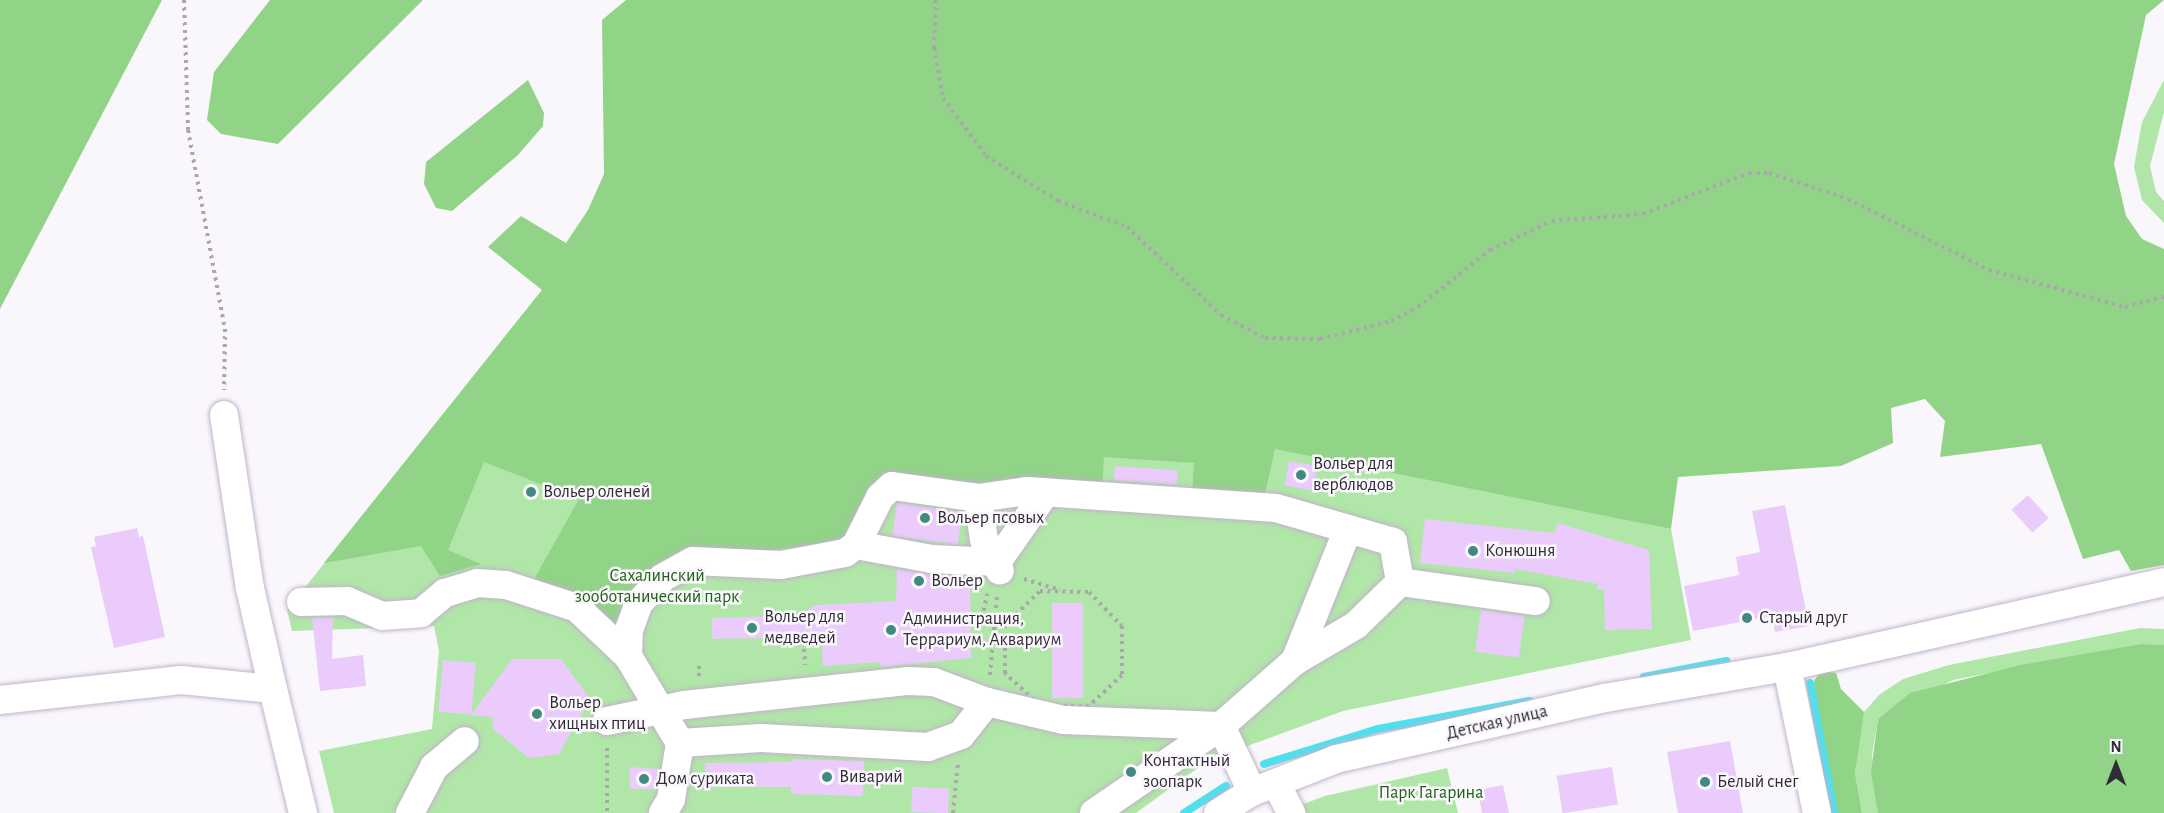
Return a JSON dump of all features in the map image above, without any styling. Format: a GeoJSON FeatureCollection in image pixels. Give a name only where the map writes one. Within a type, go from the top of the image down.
{"type":"FeatureCollection","features":[{"type":"Feature","properties":{"kind":"street"},"geometry":{"type":"LineString","coordinates":[[224,415],[250,588],[301,802]]}},
{"type":"Feature","properties":{"kind":"street"},"geometry":{"type":"LineString","coordinates":[[628,656],[629,630],[639,603],[662,578],[693,561],[781,565],[845,553],[856,545],[880,497],[892,486],[978,498],[1046,492],[1276,508],[1393,542],[1400,582]]}},
{"type":"Feature","properties":{"kind":"street"},"geometry":{"type":"LineString","coordinates":[[998,566],[1046,492]]}},
{"type":"Feature","properties":{"kind":"street"},"geometry":{"type":"LineString","coordinates":[[978,498],[984,540],[998,566]]}},
{"type":"Feature","properties":{"kind":"street"},"geometry":{"type":"LineString","coordinates":[[1295,661],[1348,529]]}},
{"type":"Feature","properties":{"kind":"street"},"geometry":{"type":"LineString","coordinates":[[856,545],[932,559],[998,566]]}},
{"type":"Feature","properties":{"kind":"street"},"geometry":{"type":"LineString","coordinates":[[1400,582],[1536,601]]}},
{"type":"Feature","properties":{"kind":"street"},"geometry":{"type":"LineString","coordinates":[[1094,813],[1221,726],[1295,661],[1356,625],[1400,582]]}},
{"type":"Feature","properties":{"kind":"street","name":"Детская улица"},"geometry":{"type":"LineString","coordinates":[[1218,813],[1264,788],[1336,759],[1605,698],[1786,667],[2164,582]]}},
{"type":"Feature","properties":{"kind":"street"},"geometry":{"type":"LineString","coordinates":[[301,602],[347,601],[382,616],[421,613],[445,593],[477,583],[506,585],[577,608],[628,656],[658,714],[680,743],[670,799],[663,813]]}},
{"type":"Feature","properties":{"kind":"street"},"geometry":{"type":"LineString","coordinates":[[1786,667],[1817,813]]}},
{"type":"Feature","properties":{"kind":"street"},"geometry":{"type":"LineString","coordinates":[[0,700],[181,680],[273,689]]}},
{"type":"Feature","properties":{"kind":"street"},"geometry":{"type":"LineString","coordinates":[[607,721],[658,714],[684,705],[907,681],[962,689],[987,702],[1064,720],[1221,726]]}},
{"type":"Feature","properties":{"kind":"street"},"geometry":{"type":"LineString","coordinates":[[680,743],[761,738],[928,747],[961,735],[987,702]]}},
{"type":"Feature","properties":{"kind":"street"},"geometry":{"type":"LineString","coordinates":[[1221,726],[1264,788],[1291,813]]}},
{"type":"Feature","properties":{"kind":"street"},"geometry":{"type":"LineString","coordinates":[[410,813],[434,767],[465,741]]}},
{"type":"Feature","properties":{"kind":"path"},"geometry":{"type":"LineString","coordinates":[[184,0],[188,130],[225,329],[224,415]]}},
{"type":"Feature","properties":{"kind":"path"},"geometry":{"type":"LineString","coordinates":[[936,0],[934,48],[943,98],[986,156],[1058,201],[1127,227],[1221,315],[1265,338],[1320,339],[1391,321],[1418,307],[1490,250],[1552,221],[1643,214],[1749,172],[1769,172],[1848,199],[1989,270],[2125,307],[2164,297]]}},
{"type":"Feature","properties":{"kind":"path"},"geometry":{"type":"LineString","coordinates":[[987,702],[998,566],[1065,592],[1089,592],[1122,626],[1122,675],[1089,706],[1039,705],[1005,673],[1005,625],[1040,591],[1065,592]]}},
{"type":"Feature","properties":{"kind":"path"},"geometry":{"type":"LineString","coordinates":[[970,618],[995,617]]}},
{"type":"Feature","properties":{"kind":"path"},"geometry":{"type":"LineString","coordinates":[[607,721],[607,813]]}},
{"type":"Feature","properties":{"kind":"path"},"geometry":{"type":"LineString","coordinates":[[953,813],[961,735]]}},
{"type":"Feature","properties":{"kind":"green space"},"geometry":{"type":"Polygon","coordinates":[[[0,0],[162,0],[0,309],[0,0]]]}},
{"type":"Feature","properties":{"kind":"green space"},"geometry":{"type":"Polygon","coordinates":[[[270,0],[423,0],[278,144],[221,134],[207,120],[214,72],[270,0]]]}},
{"type":"Feature","properties":{"kind":"green space"},"geometry":{"type":"Polygon","coordinates":[[[626,0],[2164,0],[2146,15],[2114,164],[2126,216],[2142,239],[2164,249],[2164,565],[2131,571],[2119,550],[2083,559],[2041,444],[1940,457],[1945,421],[1925,399],[1891,408],[1893,443],[1841,466],[1678,477],[1671,529],[1275,449],[1264,498],[1192,494],[1194,463],[1104,457],[1102,488],[999,488],[892,481],[850,544],[693,555],[624,646],[531,585],[579,499],[484,462],[448,550],[481,564],[440,576],[421,546],[324,563],[542,290],[488,247],[521,216],[566,243],[588,210],[604,174],[602,20],[626,0]]]}},
{"type":"Feature","properties":{"kind":"green space"},"geometry":{"type":"Polygon","coordinates":[[[528,80],[544,113],[543,126],[518,155],[452,211],[436,208],[424,184],[426,162],[528,80]]]}},
{"type":"Feature","properties":{"kind":"green space"},"geometry":{"type":"Polygon","coordinates":[[[2164,80],[2164,112],[2150,166],[2156,192],[2164,201],[2164,223],[2142,200],[2134,167],[2142,122],[2164,80]]]}},
{"type":"Feature","properties":{"kind":"green space","name":"Сахалинский зооботанический парк"},"geometry":{"type":"Polygon","coordinates":[[[542,290],[1671,529],[1691,640],[1343,711],[1209,760],[1136,813],[334,813],[319,751],[432,729],[439,651],[434,626],[292,631],[287,610],[542,290]]]}},
{"type":"Feature","properties":{"kind":"green space"},"geometry":{"type":"Polygon","coordinates":[[[2140,628],[2164,629],[2164,645],[2141,644],[1953,680],[1878,719],[1872,755],[1878,813],[1862,813],[1855,773],[1859,733],[1864,712],[1879,695],[1903,679],[1949,665],[2140,628]]]}},
{"type":"Feature","properties":{"kind":"green space"},"geometry":{"type":"Polygon","coordinates":[[[2141,644],[2164,645],[2164,813],[1878,813],[1871,772],[1878,719],[1910,693],[2021,665],[2141,644]]]}},
{"type":"Feature","properties":{"kind":"green space"},"geometry":{"type":"Polygon","coordinates":[[[1821,671],[1836,673],[1841,689],[1864,712],[1855,773],[1862,813],[1834,813],[1816,712],[1814,681],[1821,671]]]}},
{"type":"Feature","properties":{"kind":"green space","name":"Парк Гагарина"},"geometry":{"type":"Polygon","coordinates":[[[1447,768],[1458,813],[1279,813],[1325,796],[1447,768]]]}},
{"type":"Feature","properties":{"kind":"building","name":"Вольер для верблюдов"},"geometry":{"type":"Polygon","coordinates":[[[1289,461],[1318,466],[1313,491],[1285,486],[1289,461]]]}},
{"type":"Feature","properties":{"kind":"building"},"geometry":{"type":"Polygon","coordinates":[[[1115,466],[1178,470],[1177,484],[1114,480],[1115,466]]]}},
{"type":"Feature","properties":{"kind":"building"},"geometry":{"type":"Polygon","coordinates":[[[2028,495],[2049,518],[2032,533],[2012,510],[2028,495]]]}},
{"type":"Feature","properties":{"kind":"building","name":"Вольер псовых"},"geometry":{"type":"Polygon","coordinates":[[[897,503],[962,512],[958,545],[892,536],[897,503]]]}},
{"type":"Feature","properties":{"kind":"building"},"geometry":{"type":"Polygon","coordinates":[[[1785,505],[1809,626],[1775,632],[1772,616],[1693,631],[1684,586],[1739,575],[1736,557],[1760,552],[1752,511],[1785,505]]]}},
{"type":"Feature","properties":{"kind":"building"},"geometry":{"type":"Polygon","coordinates":[[[1425,519],[1555,533],[1557,523],[1649,550],[1652,629],[1605,630],[1604,590],[1597,589],[1598,584],[1515,569],[1515,573],[1420,563],[1425,519]]]}},
{"type":"Feature","properties":{"kind":"building"},"geometry":{"type":"Polygon","coordinates":[[[137,528],[139,537],[143,536],[165,637],[114,648],[91,547],[96,546],[94,537],[137,528]]]}},
{"type":"Feature","properties":{"kind":"building","name":"Администрация, Террариум, Аквариум"},"geometry":{"type":"Polygon","coordinates":[[[897,569],[948,576],[946,584],[970,584],[971,658],[881,667],[881,662],[823,666],[821,637],[712,639],[712,618],[809,615],[809,609],[816,605],[896,601],[897,569]]]}},
{"type":"Feature","properties":{"kind":"building"},"geometry":{"type":"Polygon","coordinates":[[[1052,603],[1083,603],[1083,698],[1052,698],[1052,603]]]}},
{"type":"Feature","properties":{"kind":"building"},"geometry":{"type":"Polygon","coordinates":[[[1481,610],[1525,616],[1519,658],[1475,652],[1481,610]]]}},
{"type":"Feature","properties":{"kind":"building"},"geometry":{"type":"Polygon","coordinates":[[[312,618],[333,618],[332,659],[363,655],[366,686],[320,691],[312,618]]]}},
{"type":"Feature","properties":{"kind":"building","name":"Вольер хищных птиц"},"geometry":{"type":"Polygon","coordinates":[[[512,659],[561,659],[590,699],[559,754],[529,758],[493,729],[493,717],[471,715],[512,659]]]}},
{"type":"Feature","properties":{"kind":"building"},"geometry":{"type":"Polygon","coordinates":[[[443,660],[476,663],[471,715],[438,712],[443,660]]]}},
{"type":"Feature","properties":{"kind":"building","name":"Белый снег"},"geometry":{"type":"Polygon","coordinates":[[[1730,741],[1743,813],[1678,813],[1667,752],[1730,741]]]}},
{"type":"Feature","properties":{"kind":"building"},"geometry":{"type":"Polygon","coordinates":[[[792,759],[864,761],[863,796],[791,794],[791,787],[706,787],[705,763],[792,762],[792,759]]]}},
{"type":"Feature","properties":{"kind":"building","name":"Дом суриката"},"geometry":{"type":"Polygon","coordinates":[[[629,767],[659,769],[656,789],[630,789],[629,767]]]}},
{"type":"Feature","properties":{"kind":"building"},"geometry":{"type":"Polygon","coordinates":[[[1612,767],[1618,805],[1563,813],[1557,776],[1612,767]]]}},
{"type":"Feature","properties":{"kind":"building"},"geometry":{"type":"Polygon","coordinates":[[[1503,785],[1509,813],[1482,813],[1478,790],[1503,785]]]}},
{"type":"Feature","properties":{"kind":"building"},"geometry":{"type":"Polygon","coordinates":[[[912,787],[949,788],[948,813],[911,812],[912,787]]]}},
{"type":"Feature","properties":{"kind":"waterway"},"geometry":{"type":"LineString","coordinates":[[1644,677],[1726,661]]}},
{"type":"Feature","properties":{"kind":"waterway"},"geometry":{"type":"LineString","coordinates":[[1810,683],[1834,813]]}},
{"type":"Feature","properties":{"kind":"waterway"},"geometry":{"type":"LineString","coordinates":[[1264,764],[1378,729],[1529,701]]}},
{"type":"Feature","properties":{"kind":"waterway"},"geometry":{"type":"LineString","coordinates":[[1184,813],[1226,786]]}},
{"type":"Feature","properties":{"kind":"place","name":"Вольер для верблюдов"},"geometry":{"type":"Point","coordinates":[1301,475]}},
{"type":"Feature","properties":{"kind":"place","name":"Вольер оленей"},"geometry":{"type":"Point","coordinates":[531,492]}},
{"type":"Feature","properties":{"kind":"place","name":"Вольер псовых"},"geometry":{"type":"Point","coordinates":[925,518]}},
{"type":"Feature","properties":{"kind":"place","name":"Конюшня"},"geometry":{"type":"Point","coordinates":[1473,551]}},
{"type":"Feature","properties":{"kind":"place","name":"Вольер"},"geometry":{"type":"Point","coordinates":[919,581]}},
{"type":"Feature","properties":{"kind":"place","name":"Старый друг"},"geometry":{"type":"Point","coordinates":[1747,618]}},
{"type":"Feature","properties":{"kind":"place","name":"Вольер для медведей"},"geometry":{"type":"Point","coordinates":[752,628]}},
{"type":"Feature","properties":{"kind":"place","name":"Администрация, Террариум, Аквариум"},"geometry":{"type":"Point","coordinates":[891,630]}},
{"type":"Feature","properties":{"kind":"place","name":"Вольер хищных птиц"},"geometry":{"type":"Point","coordinates":[537,714]}},
{"type":"Feature","properties":{"kind":"place","name":"Контактный зоопарк"},"geometry":{"type":"Point","coordinates":[1131,772]}},
{"type":"Feature","properties":{"kind":"place","name":"Виварий"},"geometry":{"type":"Point","coordinates":[827,777]}},
{"type":"Feature","properties":{"kind":"place","name":"Дом суриката"},"geometry":{"type":"Point","coordinates":[644,779]}},
{"type":"Feature","properties":{"kind":"place","name":"Белый снег"},"geometry":{"type":"Point","coordinates":[1705,782]}}]}
